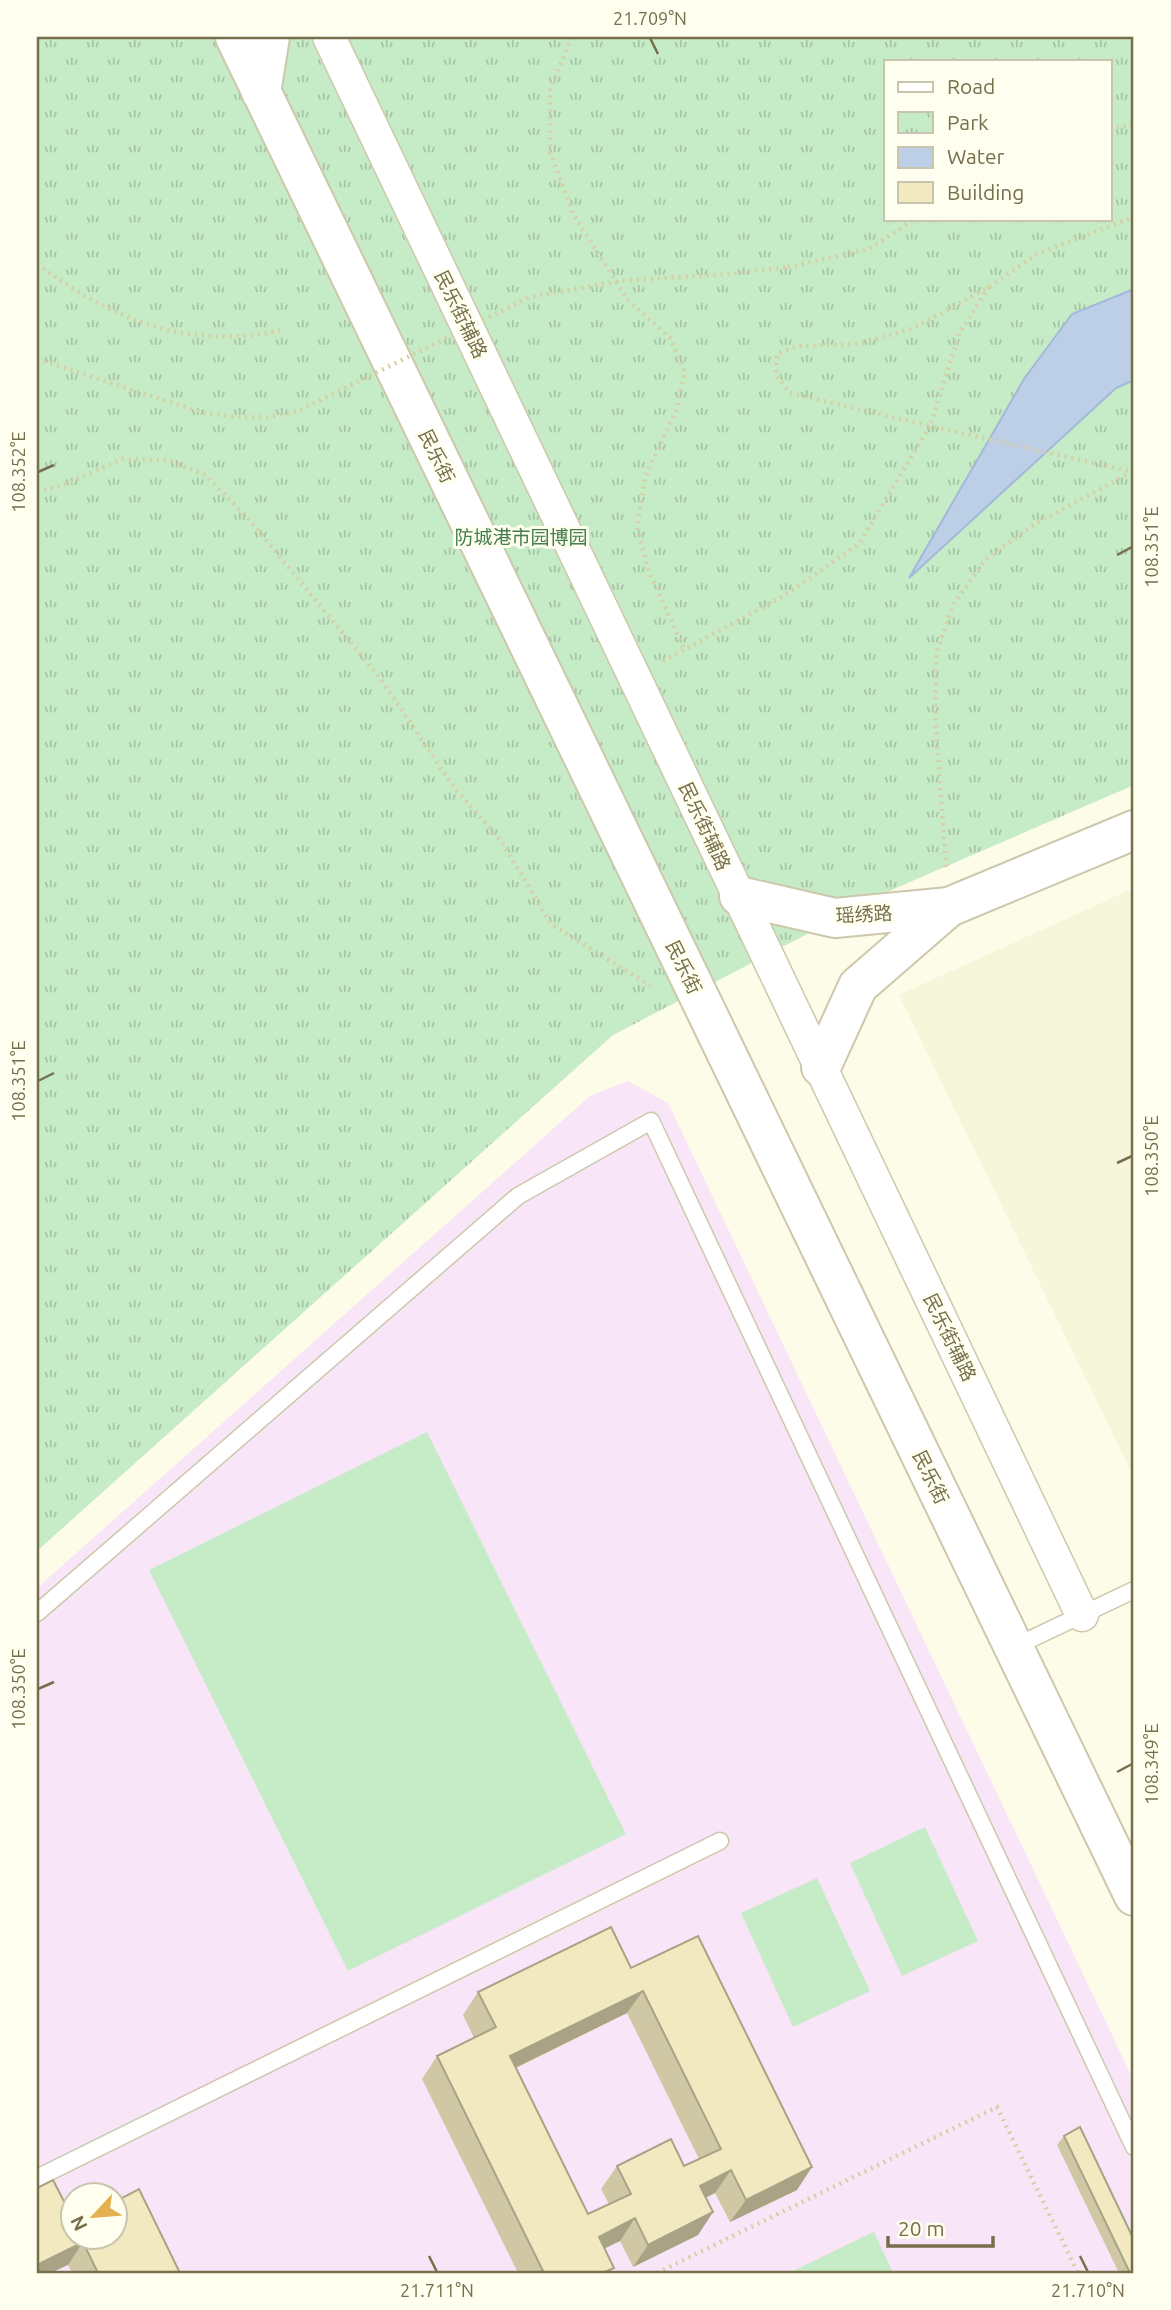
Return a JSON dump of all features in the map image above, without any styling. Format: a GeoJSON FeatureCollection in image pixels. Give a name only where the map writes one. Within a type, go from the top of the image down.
{"type":"FeatureCollection","features":[{"type":"Feature","properties":{"kind":"street","name":"民乐街"},"geometry":{"type":"LineString","coordinates":[[234,37],[1134,1896]]}},
{"type":"Feature","properties":{"kind":"street"},"geometry":{"type":"LineString","coordinates":[[261,92],[270,37]]}},
{"type":"Feature","properties":{"kind":"street","name":"民乐街辅路"},"geometry":{"type":"LineString","coordinates":[[329,37],[1082,1615]]}},
{"type":"Feature","properties":{"kind":"street","name":"瑶绣路"},"geometry":{"type":"LineString","coordinates":[[738,896],[835,918],[949,907],[1134,830]]}},
{"type":"Feature","properties":{"kind":"street","name":"瑶绣路"},"geometry":{"type":"LineString","coordinates":[[821,1067],[858,986],[949,907]]}},
{"type":"Feature","properties":{"kind":"lane"},"geometry":{"type":"LineString","coordinates":[[37,1613],[518,1196],[651,1121],[1134,2147]]}},
{"type":"Feature","properties":{"kind":"lane"},"geometry":{"type":"LineString","coordinates":[[1014,1647],[1134,1590]]}},
{"type":"Feature","properties":{"kind":"lane"},"geometry":{"type":"LineString","coordinates":[[37,2178],[720,1841]]}},
{"type":"Feature","properties":{"kind":"path"},"geometry":{"type":"LineString","coordinates":[[572,37],[550,90],[550,152],[573,216],[628,300],[670,338],[685,372],[676,411],[645,478],[637,527],[649,572],[685,652]]}},
{"type":"Feature","properties":{"kind":"path"},"geometry":{"type":"LineString","coordinates":[[1112,129],[1134,124]]}},
{"type":"Feature","properties":{"kind":"path"},"geometry":{"type":"LineString","coordinates":[[1132,472],[790,393],[776,376],[777,354],[797,346],[858,344],[914,328],[989,287],[1037,254],[1134,217]]}},
{"type":"Feature","properties":{"kind":"path"},"geometry":{"type":"LineString","coordinates":[[37,359],[204,413],[268,417],[298,411],[530,297],[621,281],[788,267],[869,248],[913,220]]}},
{"type":"Feature","properties":{"kind":"path"},"geometry":{"type":"LineString","coordinates":[[37,264],[67,286],[126,317],[189,337],[261,335],[283,330]]}},
{"type":"Feature","properties":{"kind":"path"},"geometry":{"type":"LineString","coordinates":[[634,675],[685,652],[780,598],[859,544],[930,426],[959,334],[989,287]]}},
{"type":"Feature","properties":{"kind":"path"},"geometry":{"type":"LineString","coordinates":[[37,491],[61,486],[122,459],[167,460],[205,475],[246,516],[380,678],[453,786],[502,842],[551,924],[655,989]]}},
{"type":"Feature","properties":{"kind":"path"},"geometry":{"type":"LineString","coordinates":[[949,907],[935,713],[937,651],[953,605],[986,559],[1035,524],[1132,472]]}},
{"type":"Feature","properties":{"kind":"path"},"geometry":{"type":"LineString","coordinates":[[657,2273],[997,2107],[1078,2273]]}},
{"type":"Feature","properties":{"kind":"shaded area"},"geometry":{"type":"Polygon","coordinates":[[[1134,888],[1134,1477],[899,995],[1134,888]]]}},
{"type":"Feature","properties":{"kind":"shaded area"},"geometry":{"type":"Polygon","coordinates":[[[628,1081],[668,1103],[1134,2081],[1134,2273],[37,2273],[37,1588],[590,1096],[628,1081]]]}},
{"type":"Feature","properties":{"kind":"green space","name":"防城港市园博园"},"geometry":{"type":"Polygon","coordinates":[[[37,37],[1134,37],[1134,785],[896,888],[613,1035],[37,1551],[37,37]]]}},
{"type":"Feature","properties":{"kind":"green space"},"geometry":{"type":"Polygon","coordinates":[[[427,1432],[626,1834],[348,1971],[149,1570],[427,1432]]]}},
{"type":"Feature","properties":{"kind":"green space"},"geometry":{"type":"Polygon","coordinates":[[[925,1827],[978,1941],[902,1976],[850,1863],[925,1827]]]}},
{"type":"Feature","properties":{"kind":"green space"},"geometry":{"type":"Polygon","coordinates":[[[817,1878],[870,1991],[793,2027],[741,1913],[817,1878]]]}},
{"type":"Feature","properties":{"kind":"green space"},"geometry":{"type":"Polygon","coordinates":[[[873,2232],[893,2273],[789,2273],[873,2232]]]}},
{"type":"Feature","properties":{"kind":"water"},"geometry":{"type":"Polygon","coordinates":[[[1134,289],[1134,380],[1116,388],[909,578],[1024,379],[1072,314],[1134,289]]]}},
{"type":"Feature","properties":{"kind":"building"},"geometry":{"type":"Polygon","coordinates":[[[611,1927],[631,1968],[698,1936],[812,2167],[746,2200],[731,2170],[700,2186],[713,2212],[648,2245],[635,2218],[599,2237],[614,2268],[602,2273],[544,2273],[437,2056],[496,2027],[478,1992],[611,1927]],[[643,1991],[510,2056],[588,2214],[631,2194],[617,2166],[671,2139],[684,2166],[721,2149],[643,1991]]]}},
{"type":"Feature","properties":{"kind":"building"},"geometry":{"type":"Polygon","coordinates":[[[1080,2127],[1134,2240],[1134,2273],[1130,2273],[1064,2136],[1080,2127]]]}},
{"type":"Feature","properties":{"kind":"building"},"geometry":{"type":"Polygon","coordinates":[[[53,2180],[60,2194],[60,2250],[67,2250],[37,2265],[37,2188],[53,2180]]]}},
{"type":"Feature","properties":{"kind":"building"},"geometry":{"type":"Polygon","coordinates":[[[139,2189],[180,2273],[98,2273],[87,2250],[130,2250],[130,2194],[139,2189]]]}}]}
